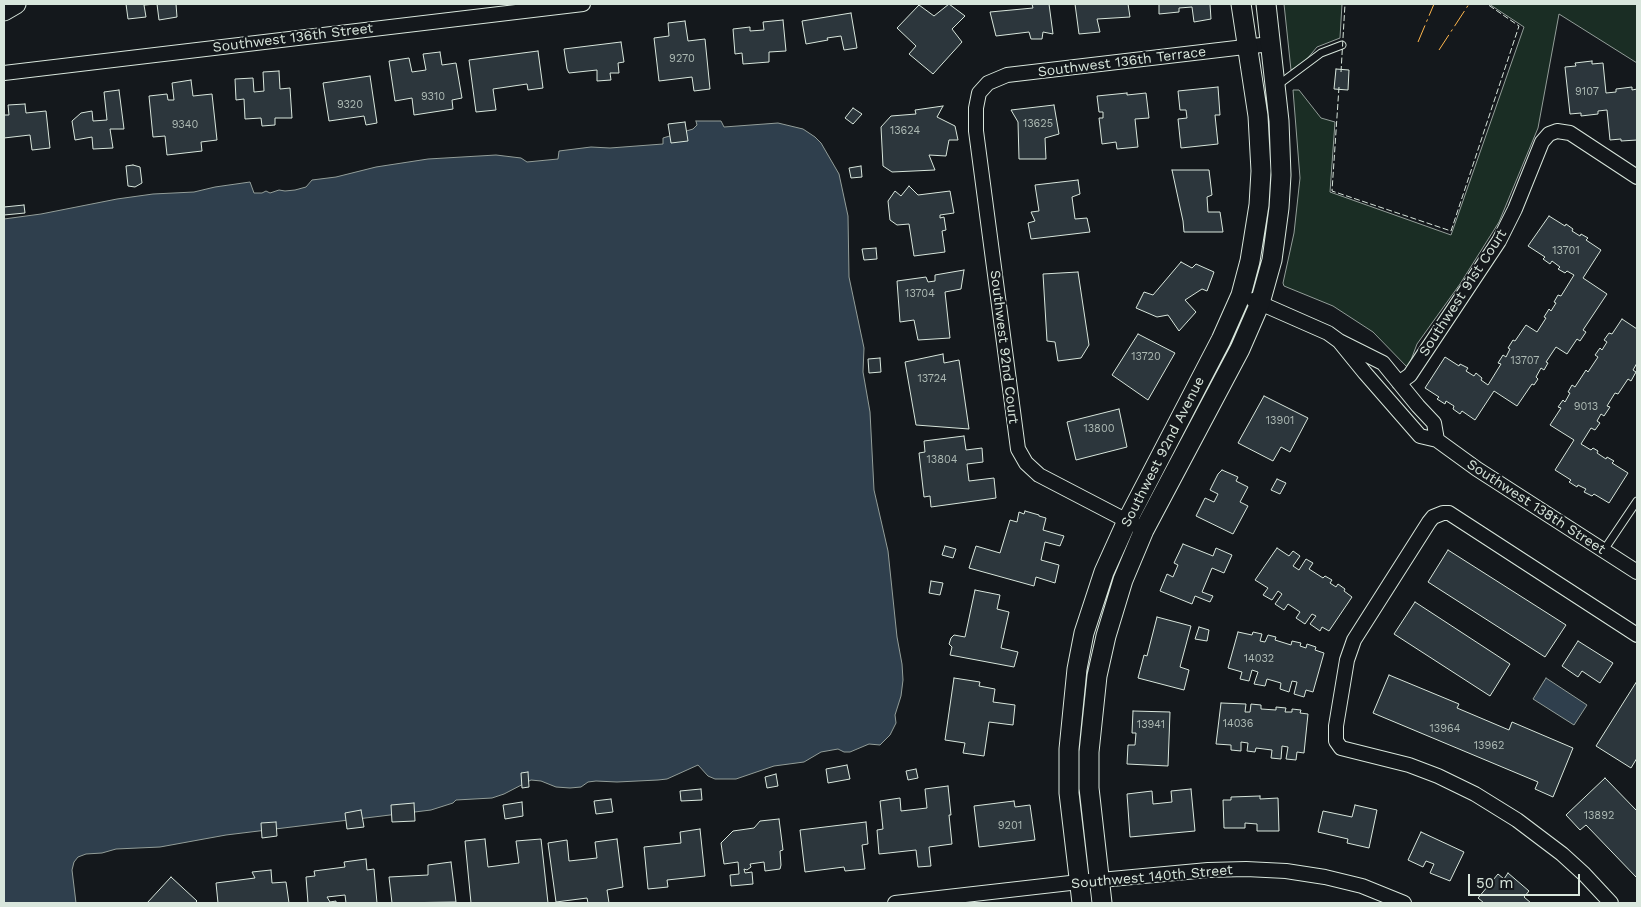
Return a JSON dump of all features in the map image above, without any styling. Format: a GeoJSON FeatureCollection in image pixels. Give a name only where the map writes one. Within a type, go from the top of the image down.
{"type":"FeatureCollection","features":[{"type":"Feature","properties":{"kind":"street"},"geometry":{"type":"LineString","coordinates":[[4,11],[16,4]]}},
{"type":"Feature","properties":{"kind":"street","name":"Southwest 136th Street"},"geometry":{"type":"LineString","coordinates":[[4,73],[583,4]]}},
{"type":"Feature","properties":{"kind":"street","name":"Southwest 92nd Avenue"},"geometry":{"type":"LineString","coordinates":[[1102,903],[1089,788],[1089,752],[1097,676],[1136,526],[1241,295],[1250,261],[1259,205],[1261,171],[1258,116],[1241,4]]}},
{"type":"Feature","properties":{"kind":"street","name":"Southwest 92nd Avenue"},"geometry":{"type":"LineString","coordinates":[[1082,903],[1069,793],[1069,749],[1076,678],[1084,633],[1101,581],[1136,526],[1240,349],[1260,303],[1269,273],[1279,208],[1281,175],[1276,87],[1266,4]]}},
{"type":"Feature","properties":{"kind":"street","name":"Southwest 136th Terrace"},"geometry":{"type":"LineString","coordinates":[[979,93],[988,83],[1006,75],[1270,44]]}},
{"type":"Feature","properties":{"kind":"street","name":"Southwest 92nd Court"},"geometry":{"type":"LineString","coordinates":[[979,93],[976,108],[976,131],[1018,449],[1026,463],[1038,475],[1136,526]]}},
{"type":"Feature","properties":{"kind":"street","name":"Southwest 91st Court"},"geometry":{"type":"LineString","coordinates":[[1403,388],[1499,241],[1515,209],[1542,142],[1552,132],[1566,131],[1637,177]]}},
{"type":"Feature","properties":{"kind":"street","name":"Southwest 138th Street"},"geometry":{"type":"LineString","coordinates":[[1241,295],[1328,333],[1383,363],[1434,423],[1436,440]]}},
{"type":"Feature","properties":{"kind":"street","name":"Southwest 138th Street"},"geometry":{"type":"LineString","coordinates":[[1340,341],[1420,436],[1436,440],[1477,469],[1637,572]]}},
{"type":"Feature","properties":{"kind":"street"},"geometry":{"type":"LineString","coordinates":[[1611,903],[1562,854],[1517,820],[1475,794],[1438,776],[1341,748],[1336,742],[1336,726],[1347,660],[1354,640],[1429,522],[1434,517],[1443,513],[1449,513],[1637,635]]}},
{"type":"Feature","properties":{"kind":"street","name":"Southwest 140th Street"},"geometry":{"type":"LineString","coordinates":[[895,903],[1079,882],[1226,869],[1286,871],[1325,877],[1362,886],[1404,903]]}},
{"type":"Feature","properties":{"kind":"lane"},"geometry":{"type":"LineString","coordinates":[[1276,87],[1321,53],[1342,45]]}},
{"type":"Feature","properties":{"kind":"lane"},"geometry":{"type":"LineString","coordinates":[[1392,404],[1403,388]]}},
{"type":"Feature","properties":{"kind":"lane"},"geometry":{"type":"LineString","coordinates":[[1604,550],[1637,501]]}},
{"type":"Feature","properties":{"kind":"green space"},"geometry":{"type":"Polygon","coordinates":[[[1284,4],[1342,4],[1340,38],[1317,47],[1302,65],[1291,70],[1284,4]]]}},
{"type":"Feature","properties":{"kind":"green space"},"geometry":{"type":"Polygon","coordinates":[[[1489,4],[1637,4],[1637,63],[1559,14],[1538,128],[1499,222],[1460,284],[1417,344],[1408,368],[1373,332],[1333,306],[1284,286],[1283,283],[1294,233],[1300,178],[1293,90],[1299,90],[1321,118],[1335,122],[1330,192],[1451,235],[1524,27],[1489,4]]]}},
{"type":"Feature","properties":{"kind":"water"},"geometry":{"type":"Polygon","coordinates":[[[696,121],[721,121],[724,127],[778,123],[803,129],[821,143],[839,174],[848,216],[849,277],[864,348],[863,372],[870,412],[874,490],[888,551],[897,637],[902,664],[901,696],[895,715],[896,723],[890,735],[880,745],[869,744],[850,752],[838,749],[821,752],[804,762],[774,766],[736,779],[715,779],[708,776],[698,765],[667,779],[617,782],[596,781],[588,782],[581,787],[570,788],[556,787],[541,781],[531,780],[492,798],[456,800],[453,803],[431,810],[226,835],[160,847],[116,849],[102,853],[86,854],[78,857],[74,862],[72,870],[76,903],[4,903],[4,219],[41,214],[117,199],[153,194],[194,192],[250,182],[254,193],[295,190],[306,187],[312,180],[428,159],[496,155],[521,158],[527,162],[558,159],[559,151],[591,147],[610,148],[663,144],[663,138],[693,129],[697,125],[696,121]]]}},
{"type":"Feature","properties":{"kind":"water"},"geometry":{"type":"Polygon","coordinates":[[[1546,678],[1587,705],[1574,725],[1533,699],[1546,678]]]}},
{"type":"Feature","properties":{"kind":"building"},"geometry":{"type":"Polygon","coordinates":[[[126,4],[156,4],[144,5],[146,17],[128,19],[126,4]]]}},
{"type":"Feature","properties":{"kind":"building"},"geometry":{"type":"Polygon","coordinates":[[[157,4],[176,4],[177,17],[159,20],[157,4]]]}},
{"type":"Feature","properties":{"kind":"building"},"geometry":{"type":"Polygon","coordinates":[[[949,4],[965,16],[952,29],[962,42],[933,74],[909,54],[916,46],[897,28],[919,5],[934,16],[949,4]]]}},
{"type":"Feature","properties":{"kind":"building"},"geometry":{"type":"Polygon","coordinates":[[[1032,4],[1049,4],[1053,34],[1043,32],[1042,39],[1031,39],[1029,32],[996,36],[990,12],[1033,8],[1032,4]]]}},
{"type":"Feature","properties":{"kind":"building"},"geometry":{"type":"Polygon","coordinates":[[[1075,4],[1128,4],[1130,17],[1097,19],[1100,32],[1079,34],[1075,4]]]}},
{"type":"Feature","properties":{"kind":"building"},"geometry":{"type":"Polygon","coordinates":[[[1159,4],[1210,4],[1211,19],[1194,22],[1192,7],[1179,8],[1179,12],[1159,14],[1159,4]]]}},
{"type":"Feature","properties":{"kind":"building"},"geometry":{"type":"Polygon","coordinates":[[[851,13],[857,48],[844,50],[841,36],[806,44],[802,21],[851,13]]]}},
{"type":"Feature","properties":{"kind":"building"},"geometry":{"type":"Polygon","coordinates":[[[783,20],[786,51],[769,52],[769,62],[743,64],[742,53],[735,54],[733,29],[750,27],[750,31],[764,30],[763,22],[783,20]]]}},
{"type":"Feature","properties":{"kind":"building"},"geometry":{"type":"Polygon","coordinates":[[[685,21],[688,41],[705,39],[710,89],[694,91],[692,77],[659,81],[654,38],[669,36],[668,23],[685,21]]]}},
{"type":"Feature","properties":{"kind":"building"},"geometry":{"type":"Polygon","coordinates":[[[621,42],[624,62],[618,63],[619,73],[610,73],[611,80],[597,81],[597,70],[569,73],[564,49],[621,42]]]}},
{"type":"Feature","properties":{"kind":"building"},"geometry":{"type":"Polygon","coordinates":[[[538,51],[543,88],[528,90],[527,84],[493,89],[496,110],[476,112],[469,60],[538,51]]]}},
{"type":"Feature","properties":{"kind":"building"},"geometry":{"type":"Polygon","coordinates":[[[440,52],[442,65],[456,63],[462,98],[452,100],[453,109],[414,115],[412,98],[395,101],[389,61],[409,58],[412,72],[426,70],[423,54],[440,52]]]}},
{"type":"Feature","properties":{"kind":"building"},"geometry":{"type":"Polygon","coordinates":[[[1592,61],[1592,64],[1603,63],[1606,93],[1616,92],[1616,89],[1632,87],[1632,90],[1637,89],[1637,140],[1610,140],[1607,110],[1598,111],[1598,114],[1581,116],[1581,113],[1570,114],[1565,67],[1576,66],[1575,63],[1592,61]]]}},
{"type":"Feature","properties":{"kind":"building"},"geometry":{"type":"Polygon","coordinates":[[[1336,69],[1349,70],[1348,90],[1334,89],[1336,69]]]}},
{"type":"Feature","properties":{"kind":"building"},"geometry":{"type":"Polygon","coordinates":[[[279,71],[280,89],[290,88],[292,118],[275,118],[275,125],[262,126],[261,118],[245,119],[244,99],[236,100],[235,79],[253,78],[254,92],[264,91],[263,72],[279,71]]]}},
{"type":"Feature","properties":{"kind":"building"},"geometry":{"type":"Polygon","coordinates":[[[370,76],[377,123],[366,125],[364,116],[329,121],[323,83],[370,76]]]}},
{"type":"Feature","properties":{"kind":"building"},"geometry":{"type":"Polygon","coordinates":[[[191,80],[193,96],[212,94],[217,140],[201,142],[202,151],[167,155],[165,136],[153,137],[149,96],[167,94],[168,100],[174,100],[172,83],[191,80]]]}},
{"type":"Feature","properties":{"kind":"building"},"geometry":{"type":"Polygon","coordinates":[[[1218,87],[1220,115],[1215,115],[1218,144],[1181,148],[1178,119],[1187,118],[1186,110],[1180,110],[1178,91],[1218,87]]]}},
{"type":"Feature","properties":{"kind":"building"},"geometry":{"type":"Polygon","coordinates":[[[119,90],[124,129],[110,129],[113,148],[93,149],[92,137],[75,140],[72,121],[81,113],[92,111],[93,121],[107,120],[104,92],[119,90]]]}},
{"type":"Feature","properties":{"kind":"building"},"geometry":{"type":"Polygon","coordinates":[[[1127,93],[1127,95],[1146,93],[1149,118],[1135,119],[1138,147],[1117,149],[1116,142],[1102,144],[1099,118],[1103,118],[1103,112],[1099,112],[1097,96],[1127,93]]]}},
{"type":"Feature","properties":{"kind":"building"},"geometry":{"type":"Polygon","coordinates":[[[25,104],[26,113],[46,111],[50,148],[32,150],[30,135],[4,138],[4,115],[9,115],[8,105],[25,104]]]}},
{"type":"Feature","properties":{"kind":"building"},"geometry":{"type":"Polygon","coordinates":[[[1054,105],[1059,134],[1045,138],[1046,159],[1019,159],[1018,122],[1011,110],[1054,105]]]}},
{"type":"Feature","properties":{"kind":"building"},"geometry":{"type":"Polygon","coordinates":[[[943,106],[937,117],[955,126],[958,140],[949,140],[946,156],[929,155],[935,170],[892,172],[883,166],[881,127],[891,116],[916,114],[915,110],[943,106]]]}},
{"type":"Feature","properties":{"kind":"building"},"geometry":{"type":"Polygon","coordinates":[[[853,108],[862,114],[853,124],[845,118],[853,108]]]}},
{"type":"Feature","properties":{"kind":"building"},"geometry":{"type":"Polygon","coordinates":[[[685,122],[688,141],[671,143],[668,124],[685,122]]]}},
{"type":"Feature","properties":{"kind":"building"},"geometry":{"type":"Polygon","coordinates":[[[126,166],[140,167],[142,183],[135,187],[128,186],[126,166]]]}},
{"type":"Feature","properties":{"kind":"building"},"geometry":{"type":"Polygon","coordinates":[[[861,166],[862,177],[851,178],[849,168],[861,166]]]}},
{"type":"Feature","properties":{"kind":"building"},"geometry":{"type":"Polygon","coordinates":[[[1172,170],[1209,170],[1212,195],[1207,197],[1208,212],[1220,212],[1223,232],[1184,232],[1172,170]]]}},
{"type":"Feature","properties":{"kind":"building"},"geometry":{"type":"Polygon","coordinates":[[[1078,180],[1080,194],[1072,197],[1075,219],[1087,218],[1090,232],[1031,239],[1028,223],[1035,221],[1031,212],[1039,211],[1035,185],[1078,180]]]}},
{"type":"Feature","properties":{"kind":"building"},"geometry":{"type":"Polygon","coordinates":[[[909,186],[918,195],[950,191],[954,213],[940,215],[940,218],[944,217],[946,230],[942,231],[945,252],[914,256],[909,224],[897,225],[890,220],[888,201],[895,191],[901,196],[909,186]]]}},
{"type":"Feature","properties":{"kind":"building"},"geometry":{"type":"Polygon","coordinates":[[[24,205],[25,213],[4,215],[4,207],[24,205]]]}},
{"type":"Feature","properties":{"kind":"building"},"geometry":{"type":"Polygon","coordinates":[[[1549,216],[1565,226],[1566,224],[1580,236],[1581,234],[1588,238],[1586,240],[1601,250],[1583,278],[1607,294],[1583,330],[1586,332],[1580,341],[1577,339],[1567,354],[1556,347],[1546,362],[1548,363],[1544,370],[1541,368],[1536,377],[1538,379],[1534,385],[1532,384],[1517,406],[1494,391],[1475,420],[1462,411],[1460,414],[1453,409],[1454,406],[1446,401],[1445,404],[1437,399],[1439,397],[1425,388],[1445,357],[1459,366],[1460,364],[1468,368],[1466,371],[1474,376],[1476,373],[1488,385],[1501,364],[1498,363],[1503,355],[1506,357],[1510,349],[1508,348],[1513,340],[1515,341],[1526,325],[1537,332],[1546,318],[1544,317],[1549,309],[1551,311],[1556,303],[1554,302],[1558,295],[1561,296],[1574,275],[1558,269],[1560,267],[1552,261],[1550,264],[1543,259],[1545,257],[1528,246],[1549,216]]]}},
{"type":"Feature","properties":{"kind":"building"},"geometry":{"type":"Polygon","coordinates":[[[876,248],[877,259],[864,260],[862,249],[876,248]]]}},
{"type":"Feature","properties":{"kind":"building"},"geometry":{"type":"Polygon","coordinates":[[[1181,262],[1192,268],[1196,264],[1214,272],[1207,291],[1202,289],[1185,300],[1196,312],[1179,331],[1168,315],[1157,317],[1136,308],[1144,292],[1153,295],[1181,262]]]}},
{"type":"Feature","properties":{"kind":"building"},"geometry":{"type":"Polygon","coordinates":[[[964,270],[961,289],[945,292],[950,338],[918,340],[914,320],[900,322],[897,281],[926,277],[928,282],[935,281],[935,275],[964,270]]]}},
{"type":"Feature","properties":{"kind":"building"},"geometry":{"type":"Polygon","coordinates":[[[1078,272],[1089,345],[1081,358],[1058,361],[1055,342],[1047,341],[1043,274],[1078,272]]]}},
{"type":"Feature","properties":{"kind":"building"},"geometry":{"type":"Polygon","coordinates":[[[1622,319],[1637,329],[1637,363],[1633,370],[1636,372],[1631,381],[1628,379],[1618,394],[1615,393],[1607,406],[1610,407],[1604,416],[1601,414],[1597,421],[1600,423],[1595,430],[1591,428],[1581,444],[1591,450],[1593,448],[1598,451],[1597,453],[1606,459],[1607,457],[1614,461],[1612,463],[1628,473],[1609,503],[1594,494],[1592,496],[1584,492],[1586,489],[1578,485],[1577,487],[1569,482],[1571,480],[1555,470],[1574,440],[1550,425],[1561,408],[1558,407],[1563,400],[1565,402],[1570,393],[1568,392],[1572,385],[1575,387],[1586,370],[1588,372],[1598,357],[1595,355],[1600,348],[1602,350],[1607,342],[1604,340],[1609,333],[1612,334],[1622,319]]]}},
{"type":"Feature","properties":{"kind":"building"},"geometry":{"type":"Polygon","coordinates":[[[1138,334],[1175,353],[1148,400],[1112,375],[1138,334]]]}},
{"type":"Feature","properties":{"kind":"building"},"geometry":{"type":"Polygon","coordinates":[[[943,354],[944,363],[959,360],[969,429],[916,425],[905,362],[943,354]]]}},
{"type":"Feature","properties":{"kind":"building"},"geometry":{"type":"Polygon","coordinates":[[[880,358],[881,372],[869,373],[868,359],[880,358]]]}},
{"type":"Feature","properties":{"kind":"building"},"geometry":{"type":"Polygon","coordinates":[[[1264,396],[1308,418],[1290,452],[1281,447],[1273,461],[1238,443],[1264,396]]]}},
{"type":"Feature","properties":{"kind":"building"},"geometry":{"type":"Polygon","coordinates":[[[1119,409],[1127,447],[1076,460],[1067,422],[1119,409]]]}},
{"type":"Feature","properties":{"kind":"building"},"geometry":{"type":"Polygon","coordinates":[[[964,436],[966,450],[982,448],[983,462],[967,464],[969,481],[994,478],[996,498],[931,507],[930,496],[924,497],[919,453],[925,452],[924,441],[964,436]]]}},
{"type":"Feature","properties":{"kind":"building"},"geometry":{"type":"Polygon","coordinates":[[[1222,470],[1238,477],[1236,481],[1248,487],[1240,502],[1248,506],[1233,534],[1196,516],[1205,498],[1214,502],[1218,494],[1210,490],[1222,470]]]}},
{"type":"Feature","properties":{"kind":"building"},"geometry":{"type":"Polygon","coordinates":[[[1277,479],[1286,483],[1280,494],[1271,490],[1277,479]]]}},
{"type":"Feature","properties":{"kind":"building"},"geometry":{"type":"Polygon","coordinates":[[[1025,511],[1046,518],[1043,530],[1064,536],[1060,546],[1045,542],[1041,560],[1059,565],[1055,583],[1036,577],[1034,586],[969,568],[976,546],[1000,553],[1010,520],[1017,522],[1019,512],[1024,514],[1025,511]]]}},
{"type":"Feature","properties":{"kind":"building"},"geometry":{"type":"Polygon","coordinates":[[[1183,544],[1213,556],[1216,548],[1232,555],[1224,573],[1212,568],[1202,592],[1213,596],[1210,602],[1195,596],[1192,604],[1160,591],[1167,574],[1173,577],[1178,565],[1174,563],[1183,544]]]}},
{"type":"Feature","properties":{"kind":"building"},"geometry":{"type":"Polygon","coordinates":[[[945,546],[956,549],[953,558],[942,555],[945,546]]]}},
{"type":"Feature","properties":{"kind":"building"},"geometry":{"type":"Polygon","coordinates":[[[1277,548],[1289,556],[1293,551],[1300,556],[1293,566],[1299,570],[1306,559],[1313,563],[1309,569],[1323,578],[1325,576],[1332,580],[1330,583],[1336,587],[1338,584],[1352,597],[1329,631],[1322,627],[1320,631],[1310,624],[1316,616],[1312,614],[1305,624],[1296,618],[1300,612],[1288,604],[1284,610],[1275,604],[1282,594],[1278,591],[1272,600],[1263,595],[1268,588],[1255,580],[1277,548]]]}},
{"type":"Feature","properties":{"kind":"building"},"geometry":{"type":"Polygon","coordinates":[[[1448,550],[1566,625],[1545,657],[1428,582],[1448,550]]]}},
{"type":"Feature","properties":{"kind":"building"},"geometry":{"type":"Polygon","coordinates":[[[931,581],[943,583],[940,595],[929,593],[931,581]]]}},
{"type":"Feature","properties":{"kind":"building"},"geometry":{"type":"Polygon","coordinates":[[[975,590],[1000,595],[997,609],[1009,612],[1001,648],[1018,652],[1014,667],[950,655],[952,647],[949,644],[951,638],[954,635],[965,637],[975,590]]]}},
{"type":"Feature","properties":{"kind":"building"},"geometry":{"type":"Polygon","coordinates":[[[1415,602],[1510,664],[1490,696],[1394,634],[1415,602]]]}},
{"type":"Feature","properties":{"kind":"building"},"geometry":{"type":"Polygon","coordinates":[[[1157,617],[1191,626],[1180,667],[1189,670],[1184,690],[1138,678],[1144,655],[1147,656],[1157,617]]]}},
{"type":"Feature","properties":{"kind":"building"},"geometry":{"type":"Polygon","coordinates":[[[1199,627],[1209,630],[1207,641],[1195,639],[1199,627]]]}},
{"type":"Feature","properties":{"kind":"building"},"geometry":{"type":"Polygon","coordinates":[[[1238,632],[1252,635],[1253,632],[1262,634],[1260,641],[1265,642],[1268,635],[1276,637],[1275,640],[1291,645],[1292,641],[1301,643],[1300,646],[1306,648],[1307,644],[1316,647],[1315,650],[1324,653],[1313,692],[1306,690],[1304,697],[1294,694],[1297,682],[1292,681],[1289,692],[1280,689],[1281,683],[1267,679],[1265,686],[1254,684],[1258,672],[1252,670],[1249,681],[1240,679],[1242,672],[1228,668],[1238,632]]]}},
{"type":"Feature","properties":{"kind":"building"},"geometry":{"type":"Polygon","coordinates":[[[1578,641],[1613,663],[1600,683],[1582,671],[1578,677],[1562,666],[1578,641]]]}},
{"type":"Feature","properties":{"kind":"building"},"geometry":{"type":"Polygon","coordinates":[[[1389,675],[1459,704],[1457,708],[1509,730],[1512,722],[1573,748],[1553,797],[1535,789],[1538,782],[1373,713],[1389,675]]]}},
{"type":"Feature","properties":{"kind":"building"},"geometry":{"type":"Polygon","coordinates":[[[954,678],[980,682],[979,686],[995,689],[993,702],[1015,705],[1013,725],[989,722],[984,756],[963,753],[965,743],[945,740],[954,678]]]}},
{"type":"Feature","properties":{"kind":"building"},"geometry":{"type":"Polygon","coordinates":[[[1637,681],[1637,758],[1631,768],[1596,746],[1637,681]]]}},
{"type":"Feature","properties":{"kind":"building"},"geometry":{"type":"Polygon","coordinates":[[[1221,703],[1246,704],[1245,712],[1250,712],[1251,704],[1261,705],[1261,709],[1276,710],[1276,707],[1286,708],[1285,712],[1292,712],[1292,709],[1301,710],[1300,713],[1308,714],[1304,753],[1297,752],[1296,760],[1286,759],[1288,747],[1282,746],[1281,759],[1271,758],[1272,750],[1256,748],[1255,752],[1247,751],[1248,743],[1241,742],[1241,751],[1231,750],[1231,745],[1216,744],[1221,703]]]}},
{"type":"Feature","properties":{"kind":"building"},"geometry":{"type":"Polygon","coordinates":[[[1133,711],[1170,712],[1168,766],[1127,764],[1128,745],[1135,745],[1136,733],[1132,733],[1133,711]]]}},
{"type":"Feature","properties":{"kind":"building"},"geometry":{"type":"Polygon","coordinates":[[[847,765],[850,779],[828,783],[826,769],[847,765]]]}},
{"type":"Feature","properties":{"kind":"building"},"geometry":{"type":"Polygon","coordinates":[[[916,769],[918,778],[908,780],[906,771],[916,769]]]}},
{"type":"Feature","properties":{"kind":"building"},"geometry":{"type":"Polygon","coordinates":[[[528,772],[529,787],[522,788],[521,773],[528,772]]]}},
{"type":"Feature","properties":{"kind":"building"},"geometry":{"type":"Polygon","coordinates":[[[776,774],[778,786],[767,788],[765,777],[776,774]]]}},
{"type":"Feature","properties":{"kind":"building"},"geometry":{"type":"Polygon","coordinates":[[[1605,778],[1637,811],[1637,878],[1586,825],[1580,830],[1566,815],[1605,778]]]}},
{"type":"Feature","properties":{"kind":"building"},"geometry":{"type":"Polygon","coordinates":[[[948,786],[952,844],[929,847],[931,866],[918,867],[916,850],[879,854],[877,830],[883,829],[880,801],[900,798],[901,811],[927,808],[925,789],[948,786]]]}},
{"type":"Feature","properties":{"kind":"building"},"geometry":{"type":"Polygon","coordinates":[[[701,789],[702,800],[681,801],[680,791],[701,789]]]}},
{"type":"Feature","properties":{"kind":"building"},"geometry":{"type":"Polygon","coordinates":[[[1191,789],[1195,831],[1130,837],[1127,794],[1152,791],[1153,804],[1172,802],[1171,791],[1191,789]]]}},
{"type":"Feature","properties":{"kind":"building"},"geometry":{"type":"Polygon","coordinates":[[[1260,796],[1260,799],[1278,798],[1279,831],[1257,831],[1257,824],[1245,823],[1245,828],[1224,828],[1223,800],[1231,800],[1231,797],[1260,796]]]}},
{"type":"Feature","properties":{"kind":"building"},"geometry":{"type":"Polygon","coordinates":[[[611,799],[613,812],[596,814],[594,801],[611,799]]]}},
{"type":"Feature","properties":{"kind":"building"},"geometry":{"type":"Polygon","coordinates":[[[1014,801],[1015,807],[1030,805],[1035,840],[979,847],[974,806],[1014,801]]]}},
{"type":"Feature","properties":{"kind":"building"},"geometry":{"type":"Polygon","coordinates":[[[522,802],[523,816],[505,819],[503,805],[522,802]]]}},
{"type":"Feature","properties":{"kind":"building"},"geometry":{"type":"Polygon","coordinates":[[[414,803],[415,821],[392,822],[391,805],[414,803]]]}},
{"type":"Feature","properties":{"kind":"building"},"geometry":{"type":"Polygon","coordinates":[[[1355,805],[1377,810],[1369,848],[1347,843],[1348,839],[1318,832],[1323,811],[1352,817],[1355,805]]]}},
{"type":"Feature","properties":{"kind":"building"},"geometry":{"type":"Polygon","coordinates":[[[361,810],[364,827],[347,829],[345,813],[361,810]]]}},
{"type":"Feature","properties":{"kind":"building"},"geometry":{"type":"Polygon","coordinates":[[[779,819],[783,850],[780,851],[780,869],[765,871],[764,862],[750,864],[751,867],[747,870],[744,869],[745,873],[752,872],[753,884],[731,886],[730,875],[739,874],[738,862],[724,864],[721,843],[733,831],[754,828],[760,821],[779,819]]]}},
{"type":"Feature","properties":{"kind":"building"},"geometry":{"type":"Polygon","coordinates":[[[276,822],[277,836],[262,838],[261,823],[276,822]]]}},
{"type":"Feature","properties":{"kind":"building"},"geometry":{"type":"Polygon","coordinates":[[[866,822],[868,844],[862,845],[865,869],[845,871],[844,867],[805,872],[800,830],[866,822]]]}},
{"type":"Feature","properties":{"kind":"building"},"geometry":{"type":"Polygon","coordinates":[[[700,829],[705,876],[667,880],[668,887],[648,889],[644,847],[681,843],[680,832],[700,829]]]}},
{"type":"Feature","properties":{"kind":"building"},"geometry":{"type":"Polygon","coordinates":[[[1421,832],[1464,852],[1450,881],[1430,873],[1434,864],[1426,861],[1423,867],[1408,860],[1421,832]]]}},
{"type":"Feature","properties":{"kind":"building"},"geometry":{"type":"Polygon","coordinates":[[[485,839],[488,867],[519,863],[516,841],[541,839],[548,903],[471,903],[465,841],[485,839]]]}},
{"type":"Feature","properties":{"kind":"building"},"geometry":{"type":"Polygon","coordinates":[[[617,839],[623,887],[607,890],[609,903],[588,903],[587,898],[556,902],[548,843],[567,840],[569,861],[597,858],[595,842],[617,839]]]}},
{"type":"Feature","properties":{"kind":"building"},"geometry":{"type":"Polygon","coordinates":[[[366,859],[367,870],[374,869],[377,903],[346,903],[345,895],[327,897],[330,902],[336,901],[336,903],[308,903],[306,877],[315,876],[314,871],[345,867],[344,862],[366,859]]]}},
{"type":"Feature","properties":{"kind":"building"},"geometry":{"type":"Polygon","coordinates":[[[451,862],[456,902],[392,903],[389,877],[428,875],[428,865],[451,862]]]}},
{"type":"Feature","properties":{"kind":"building"},"geometry":{"type":"Polygon","coordinates":[[[271,870],[272,883],[286,882],[289,903],[218,903],[216,883],[255,878],[252,872],[271,870]]]}},
{"type":"Feature","properties":{"kind":"building"},"geometry":{"type":"Polygon","coordinates":[[[1508,873],[1529,891],[1524,897],[1531,903],[1484,903],[1478,898],[1498,874],[1504,879],[1508,873]]]}},
{"type":"Feature","properties":{"kind":"building"},"geometry":{"type":"Polygon","coordinates":[[[171,877],[197,901],[195,903],[147,903],[171,877]]]}},
{"type":"Feature","properties":{"kind":"fence"},"geometry":{"type":"LineString","coordinates":[[1341,72],[1345,4]]}},
{"type":"Feature","properties":{"kind":"fence"},"geometry":{"type":"LineString","coordinates":[[1339,87],[1332,191],[1451,231],[1519,26],[1487,4]]}},
{"type":"Feature","properties":{"kind":"power"},"geometry":{"type":"LineString","coordinates":[[1418,42],[1434,4]]}},
{"type":"Feature","properties":{"kind":"power"},"geometry":{"type":"LineString","coordinates":[[1439,50],[1469,4]]}}]}
